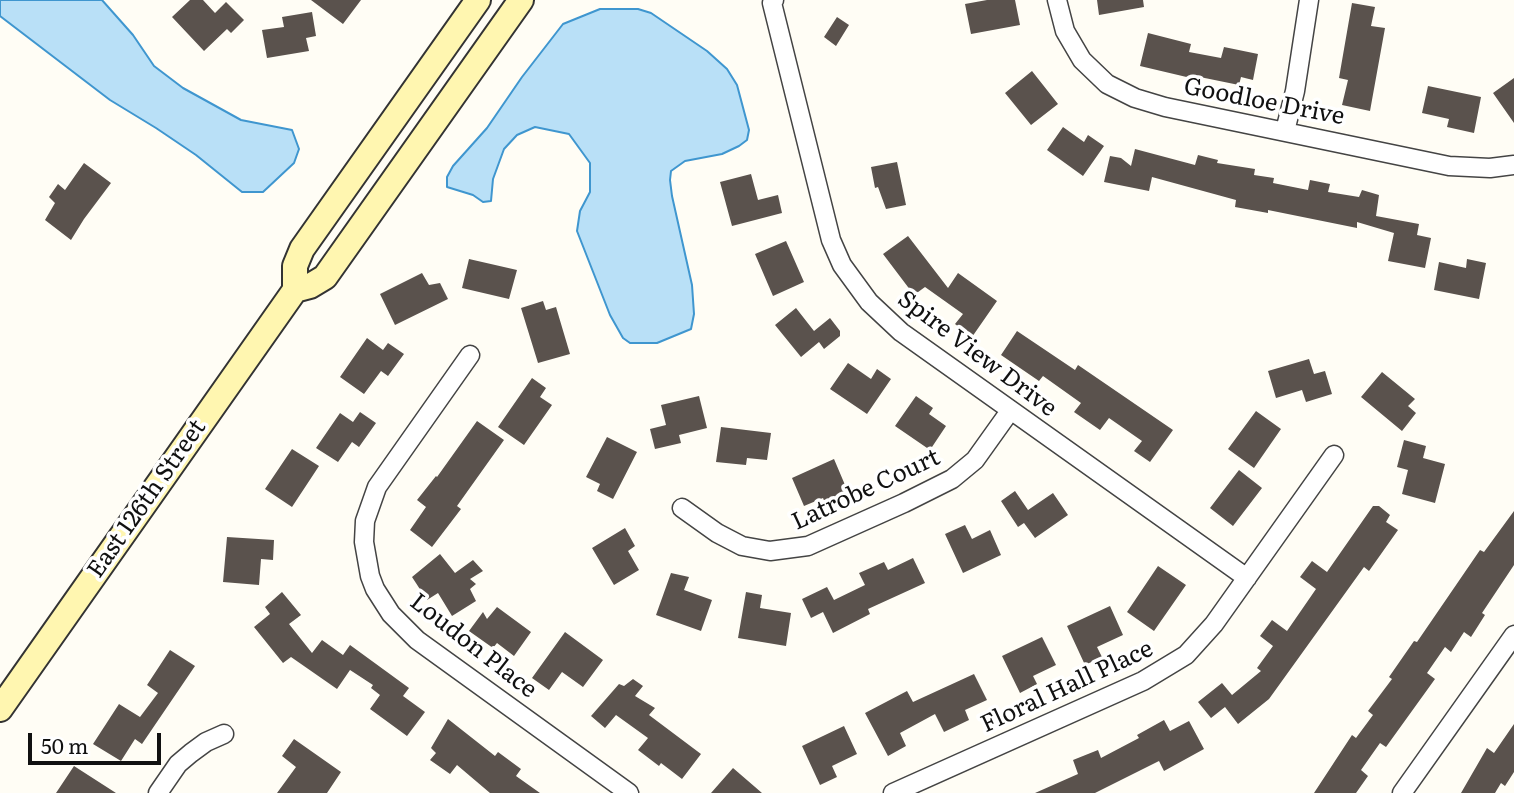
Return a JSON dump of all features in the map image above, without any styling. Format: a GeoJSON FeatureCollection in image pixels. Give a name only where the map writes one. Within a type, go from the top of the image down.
{"type":"FeatureCollection","features":[{"type":"Feature","properties":{"kind":"main road","name":"East 126th Street"},"geometry":{"type":"LineString","coordinates":[[0,709],[295,290],[295,266],[302,249],[478,0]]}},
{"type":"Feature","properties":{"kind":"main road","name":"East 126th Street"},"geometry":{"type":"LineString","coordinates":[[295,290],[310,286],[325,277],[521,0]]}},
{"type":"Feature","properties":{"kind":"street","name":"Goodloe Drive"},"geometry":{"type":"LineString","coordinates":[[1057,0],[1065,31],[1082,60],[1094,74],[1121,92],[1165,107],[1457,167],[1490,168],[1514,165]]}},
{"type":"Feature","properties":{"kind":"street"},"geometry":{"type":"LineString","coordinates":[[1285,131],[1295,91],[1309,0]]}},
{"type":"Feature","properties":{"kind":"street","name":"Spire View Drive"},"geometry":{"type":"LineString","coordinates":[[769,1],[831,240],[842,265],[857,287],[884,318],[1010,411],[1247,578]]}},
{"type":"Feature","properties":{"kind":"street","name":"Loudon Place"},"geometry":{"type":"LineString","coordinates":[[470,355],[377,487],[365,521],[364,542],[370,576],[391,614],[417,640],[629,793]]}},
{"type":"Feature","properties":{"kind":"street","name":"Latrobe Court"},"geometry":{"type":"LineString","coordinates":[[682,508],[742,546],[771,551],[808,546],[953,479],[975,460],[1010,411]]}},
{"type":"Feature","properties":{"kind":"street","name":"Floral Hall Place"},"geometry":{"type":"LineString","coordinates":[[893,793],[1157,673],[1186,655],[1199,643],[1334,456]]}},
{"type":"Feature","properties":{"kind":"street"},"geometry":{"type":"LineString","coordinates":[[1402,793],[1514,635]]}},
{"type":"Feature","properties":{"kind":"street"},"geometry":{"type":"LineString","coordinates":[[158,793],[178,764],[205,742],[224,734]]}},
{"type":"Feature","properties":{"kind":"water"},"geometry":{"type":"Polygon","coordinates":[[[0,0],[102,0],[133,35],[154,66],[183,88],[241,120],[292,130],[299,149],[294,163],[263,192],[242,192],[196,155],[110,100],[0,16],[0,0]]]}},
{"type":"Feature","properties":{"kind":"water"},"geometry":{"type":"Polygon","coordinates":[[[600,9],[638,9],[651,13],[707,51],[727,69],[737,85],[749,130],[747,140],[739,146],[722,154],[685,161],[671,171],[672,196],[692,285],[694,314],[691,329],[657,343],[630,343],[623,338],[610,315],[577,231],[580,211],[590,192],[590,163],[569,134],[535,127],[517,135],[504,149],[493,179],[491,201],[483,202],[473,195],[447,187],[447,177],[453,166],[487,128],[563,24],[600,9]]]}},
{"type":"Feature","properties":{"kind":"building"},"geometry":{"type":"Polygon","coordinates":[[[190,0],[203,0],[215,13],[226,2],[244,20],[231,33],[227,29],[204,51],[172,17],[190,0]]]}},
{"type":"Feature","properties":{"kind":"building"},"geometry":{"type":"Polygon","coordinates":[[[311,0],[361,0],[343,24],[311,0]]]}},
{"type":"Feature","properties":{"kind":"building"},"geometry":{"type":"Polygon","coordinates":[[[987,0],[1015,0],[1020,25],[971,34],[965,4],[987,0]]]}},
{"type":"Feature","properties":{"kind":"building"},"geometry":{"type":"Polygon","coordinates":[[[1097,0],[1143,0],[1144,7],[1099,15],[1097,0]]]}},
{"type":"Feature","properties":{"kind":"building"},"geometry":{"type":"Polygon","coordinates":[[[1352,3],[1375,7],[1371,26],[1385,28],[1370,111],[1342,105],[1348,80],[1339,78],[1352,3]]]}},
{"type":"Feature","properties":{"kind":"building"},"geometry":{"type":"Polygon","coordinates":[[[312,12],[316,36],[306,38],[309,51],[267,58],[262,30],[284,27],[282,17],[312,12]]]}},
{"type":"Feature","properties":{"kind":"building"},"geometry":{"type":"Polygon","coordinates":[[[837,17],[849,25],[836,46],[824,37],[837,17]]]}},
{"type":"Feature","properties":{"kind":"building"},"geometry":{"type":"Polygon","coordinates":[[[1148,33],[1191,44],[1189,52],[1221,58],[1224,47],[1258,54],[1253,80],[1241,77],[1239,85],[1195,76],[1195,79],[1140,66],[1148,33]]]}},
{"type":"Feature","properties":{"kind":"building"},"geometry":{"type":"Polygon","coordinates":[[[1032,71],[1058,104],[1031,125],[1005,93],[1032,71]]]}},
{"type":"Feature","properties":{"kind":"building"},"geometry":{"type":"Polygon","coordinates":[[[1514,78],[1514,123],[1493,93],[1514,78]]]}},
{"type":"Feature","properties":{"kind":"building"},"geometry":{"type":"Polygon","coordinates":[[[1428,86],[1481,97],[1474,133],[1447,127],[1449,119],[1422,113],[1428,86]]]}},
{"type":"Feature","properties":{"kind":"building"},"geometry":{"type":"Polygon","coordinates":[[[1063,127],[1084,142],[1088,135],[1104,146],[1083,176],[1047,150],[1063,127]]]}},
{"type":"Feature","properties":{"kind":"building"},"geometry":{"type":"Polygon","coordinates":[[[1135,149],[1195,165],[1198,155],[1218,160],[1217,163],[1255,169],[1254,175],[1274,178],[1273,183],[1308,190],[1310,180],[1330,184],[1328,192],[1359,197],[1362,190],[1379,195],[1376,216],[1419,224],[1417,235],[1431,238],[1425,268],[1388,261],[1394,233],[1357,222],[1357,228],[1268,210],[1268,213],[1235,207],[1236,200],[1152,177],[1149,191],[1104,182],[1110,156],[1121,158],[1131,166],[1135,149]]]}},
{"type":"Feature","properties":{"kind":"building"},"geometry":{"type":"Polygon","coordinates":[[[897,162],[906,205],[886,209],[878,187],[875,188],[871,167],[897,162]]]}},
{"type":"Feature","properties":{"kind":"building"},"geometry":{"type":"Polygon","coordinates":[[[84,163],[111,183],[71,240],[45,220],[55,203],[49,197],[58,184],[65,190],[84,163]]]}},
{"type":"Feature","properties":{"kind":"building"},"geometry":{"type":"Polygon","coordinates":[[[751,174],[758,200],[778,195],[782,213],[732,226],[720,182],[751,174]]]}},
{"type":"Feature","properties":{"kind":"building"},"geometry":{"type":"Polygon","coordinates":[[[908,236],[948,288],[958,273],[997,301],[972,337],[955,324],[963,314],[925,287],[914,295],[883,254],[908,236]]]}},
{"type":"Feature","properties":{"kind":"building"},"geometry":{"type":"Polygon","coordinates":[[[786,241],[804,282],[773,296],[755,254],[786,241]]]}},
{"type":"Feature","properties":{"kind":"building"},"geometry":{"type":"Polygon","coordinates":[[[469,259],[517,270],[509,299],[462,288],[469,259]]]}},
{"type":"Feature","properties":{"kind":"building"},"geometry":{"type":"Polygon","coordinates":[[[1467,259],[1486,263],[1479,299],[1434,290],[1439,262],[1466,268],[1467,259]]]}},
{"type":"Feature","properties":{"kind":"building"},"geometry":{"type":"Polygon","coordinates":[[[422,273],[429,285],[440,283],[448,299],[395,325],[380,294],[422,273]]]}},
{"type":"Feature","properties":{"kind":"building"},"geometry":{"type":"Polygon","coordinates":[[[543,301],[546,310],[556,307],[570,354],[538,363],[521,308],[543,301]]]}},
{"type":"Feature","properties":{"kind":"building"},"geometry":{"type":"Polygon","coordinates":[[[796,308],[814,331],[830,318],[840,331],[840,336],[824,349],[819,342],[801,357],[775,325],[796,308]]]}},
{"type":"Feature","properties":{"kind":"building"},"geometry":{"type":"Polygon","coordinates":[[[1017,331],[1075,370],[1078,365],[1173,430],[1150,462],[1134,451],[1142,441],[1109,418],[1100,430],[1074,412],[1081,403],[1043,376],[1039,381],[1001,355],[1017,331]]]}},
{"type":"Feature","properties":{"kind":"building"},"geometry":{"type":"Polygon","coordinates":[[[367,338],[383,350],[388,343],[404,354],[388,376],[381,371],[364,394],[340,377],[367,338]]]}},
{"type":"Feature","properties":{"kind":"building"},"geometry":{"type":"Polygon","coordinates":[[[1309,359],[1314,374],[1325,371],[1332,394],[1306,402],[1302,390],[1276,398],[1268,371],[1309,359]]]}},
{"type":"Feature","properties":{"kind":"building"},"geometry":{"type":"Polygon","coordinates":[[[848,363],[871,379],[877,369],[891,379],[867,414],[830,389],[848,363]]]}},
{"type":"Feature","properties":{"kind":"building"},"geometry":{"type":"Polygon","coordinates":[[[1382,372],[1415,399],[1408,406],[1416,413],[1402,431],[1361,397],[1382,372]]]}},
{"type":"Feature","properties":{"kind":"building"},"geometry":{"type":"Polygon","coordinates":[[[532,378],[546,388],[540,397],[552,405],[524,445],[498,427],[532,378]]]}},
{"type":"Feature","properties":{"kind":"building"},"geometry":{"type":"Polygon","coordinates":[[[699,396],[707,428],[679,435],[681,443],[655,449],[650,429],[666,425],[661,405],[699,396]]]}},
{"type":"Feature","properties":{"kind":"building"},"geometry":{"type":"Polygon","coordinates":[[[916,396],[933,408],[929,414],[946,426],[930,450],[895,426],[916,396]]]}},
{"type":"Feature","properties":{"kind":"building"},"geometry":{"type":"Polygon","coordinates":[[[1256,411],[1281,429],[1254,468],[1228,449],[1256,411]]]}},
{"type":"Feature","properties":{"kind":"building"},"geometry":{"type":"Polygon","coordinates":[[[360,412],[376,423],[359,447],[352,442],[338,462],[316,448],[340,413],[353,422],[360,412]]]}},
{"type":"Feature","properties":{"kind":"building"},"geometry":{"type":"Polygon","coordinates":[[[477,421],[504,440],[457,506],[461,509],[432,547],[410,530],[426,507],[417,500],[477,421]]]}},
{"type":"Feature","properties":{"kind":"building"},"geometry":{"type":"Polygon","coordinates":[[[721,427],[771,433],[767,460],[747,458],[746,465],[716,462],[721,427]]]}},
{"type":"Feature","properties":{"kind":"building"},"geometry":{"type":"Polygon","coordinates":[[[607,437],[637,452],[613,499],[597,491],[600,484],[586,477],[607,437]]]}},
{"type":"Feature","properties":{"kind":"building"},"geometry":{"type":"Polygon","coordinates":[[[1404,440],[1426,446],[1423,458],[1445,464],[1435,503],[1402,494],[1408,470],[1397,467],[1404,440]]]}},
{"type":"Feature","properties":{"kind":"building"},"geometry":{"type":"Polygon","coordinates":[[[292,449],[319,466],[292,507],[265,489],[292,449]]]}},
{"type":"Feature","properties":{"kind":"building"},"geometry":{"type":"Polygon","coordinates":[[[834,459],[848,492],[825,503],[823,498],[804,506],[792,478],[834,459]]]}},
{"type":"Feature","properties":{"kind":"building"},"geometry":{"type":"Polygon","coordinates":[[[1239,470],[1262,488],[1233,526],[1210,508],[1239,470]]]}},
{"type":"Feature","properties":{"kind":"building"},"geometry":{"type":"Polygon","coordinates":[[[1015,491],[1028,510],[1053,493],[1068,515],[1035,538],[1024,523],[1018,527],[1001,501],[1015,491]]]}},
{"type":"Feature","properties":{"kind":"building"},"geometry":{"type":"Polygon","coordinates":[[[1373,506],[1379,506],[1390,515],[1386,522],[1398,530],[1369,571],[1364,567],[1269,699],[1238,724],[1225,707],[1211,718],[1198,702],[1222,683],[1232,695],[1261,671],[1257,668],[1273,646],[1260,636],[1272,620],[1287,631],[1316,589],[1300,577],[1312,561],[1327,572],[1373,506]]]}},
{"type":"Feature","properties":{"kind":"building"},"geometry":{"type":"Polygon","coordinates":[[[1514,511],[1514,565],[1482,613],[1485,615],[1471,637],[1464,632],[1451,652],[1445,647],[1427,673],[1435,679],[1386,747],[1380,743],[1361,770],[1368,776],[1356,793],[1314,793],[1352,735],[1356,738],[1373,715],[1368,711],[1392,679],[1389,677],[1414,641],[1417,642],[1480,550],[1484,552],[1514,511]]]}},
{"type":"Feature","properties":{"kind":"building"},"geometry":{"type":"Polygon","coordinates":[[[965,525],[972,539],[990,530],[1001,555],[963,573],[945,534],[965,525]]]}},
{"type":"Feature","properties":{"kind":"building"},"geometry":{"type":"Polygon","coordinates":[[[625,528],[635,546],[628,551],[639,570],[614,585],[592,548],[625,528]]]}},
{"type":"Feature","properties":{"kind":"building"},"geometry":{"type":"Polygon","coordinates":[[[227,537],[274,540],[273,560],[261,559],[259,585],[223,582],[227,537]]]}},
{"type":"Feature","properties":{"kind":"building"},"geometry":{"type":"Polygon","coordinates":[[[440,554],[455,573],[473,560],[483,571],[470,579],[476,584],[470,589],[476,601],[452,616],[438,593],[427,600],[412,577],[440,554]]]}},
{"type":"Feature","properties":{"kind":"building"},"geometry":{"type":"Polygon","coordinates":[[[913,558],[925,583],[868,609],[870,614],[833,633],[823,612],[811,618],[802,599],[827,587],[834,600],[865,585],[859,573],[884,562],[888,570],[913,558]]]}},
{"type":"Feature","properties":{"kind":"building"},"geometry":{"type":"Polygon","coordinates":[[[1158,566],[1186,585],[1154,631],[1127,612],[1158,566]]]}},
{"type":"Feature","properties":{"kind":"building"},"geometry":{"type":"Polygon","coordinates":[[[671,573],[689,577],[684,590],[712,600],[701,631],[656,615],[671,573]]]}},
{"type":"Feature","properties":{"kind":"building"},"geometry":{"type":"Polygon","coordinates":[[[282,592],[301,615],[289,624],[312,653],[322,640],[343,655],[350,645],[409,688],[403,696],[425,712],[407,736],[370,709],[380,695],[371,688],[373,685],[350,670],[337,689],[291,657],[283,663],[254,627],[270,614],[265,607],[282,592]]]}},
{"type":"Feature","properties":{"kind":"building"},"geometry":{"type":"Polygon","coordinates":[[[746,592],[762,595],[760,608],[791,613],[786,646],[738,638],[746,592]]]}},
{"type":"Feature","properties":{"kind":"building"},"geometry":{"type":"Polygon","coordinates":[[[1110,606],[1123,635],[1097,647],[1102,657],[1085,665],[1067,626],[1110,606]]]}},
{"type":"Feature","properties":{"kind":"building"},"geometry":{"type":"Polygon","coordinates":[[[497,607],[531,632],[514,656],[497,643],[493,648],[469,631],[483,612],[487,619],[497,607]]]}},
{"type":"Feature","properties":{"kind":"building"},"geometry":{"type":"Polygon","coordinates":[[[565,632],[603,660],[583,687],[562,672],[549,690],[532,678],[565,632]]]}},
{"type":"Feature","properties":{"kind":"building"},"geometry":{"type":"Polygon","coordinates":[[[1042,637],[1056,665],[1033,676],[1037,684],[1020,693],[1002,656],[1042,637]]]}},
{"type":"Feature","properties":{"kind":"building"},"geometry":{"type":"Polygon","coordinates":[[[170,650],[195,666],[142,744],[135,739],[121,761],[93,744],[119,704],[140,717],[158,693],[147,685],[170,650]]]}},
{"type":"Feature","properties":{"kind":"building"},"geometry":{"type":"Polygon","coordinates":[[[974,674],[987,700],[965,710],[969,720],[944,732],[935,714],[900,733],[906,746],[888,756],[865,713],[907,691],[913,702],[974,674]]]}},
{"type":"Feature","properties":{"kind":"building"},"geometry":{"type":"Polygon","coordinates":[[[633,679],[643,686],[635,696],[655,708],[649,715],[701,754],[682,779],[638,750],[648,738],[616,715],[605,728],[591,716],[619,684],[624,686],[633,679]]]}},
{"type":"Feature","properties":{"kind":"building"},"geometry":{"type":"Polygon","coordinates":[[[448,719],[495,756],[498,752],[521,769],[516,776],[540,793],[490,793],[457,765],[450,774],[430,760],[436,753],[431,748],[448,719]]]}},
{"type":"Feature","properties":{"kind":"building"},"geometry":{"type":"Polygon","coordinates":[[[1164,720],[1170,731],[1189,721],[1204,749],[1164,771],[1159,761],[1095,793],[1035,793],[1078,774],[1073,760],[1098,750],[1101,758],[1139,738],[1137,735],[1164,720]]]}},
{"type":"Feature","properties":{"kind":"building"},"geometry":{"type":"Polygon","coordinates":[[[1514,724],[1514,772],[1505,786],[1501,783],[1495,793],[1461,793],[1487,748],[1494,753],[1514,724]]]}},
{"type":"Feature","properties":{"kind":"building"},"geometry":{"type":"Polygon","coordinates":[[[844,726],[857,754],[832,766],[837,777],[820,785],[802,746],[844,726]]]}},
{"type":"Feature","properties":{"kind":"building"},"geometry":{"type":"Polygon","coordinates":[[[294,739],[341,772],[327,793],[277,793],[296,767],[282,756],[294,739]]]}},
{"type":"Feature","properties":{"kind":"building"},"geometry":{"type":"Polygon","coordinates":[[[74,766],[116,793],[56,793],[74,766]]]}},
{"type":"Feature","properties":{"kind":"building"},"geometry":{"type":"Polygon","coordinates":[[[733,768],[762,793],[711,793],[733,768]]]}}]}
